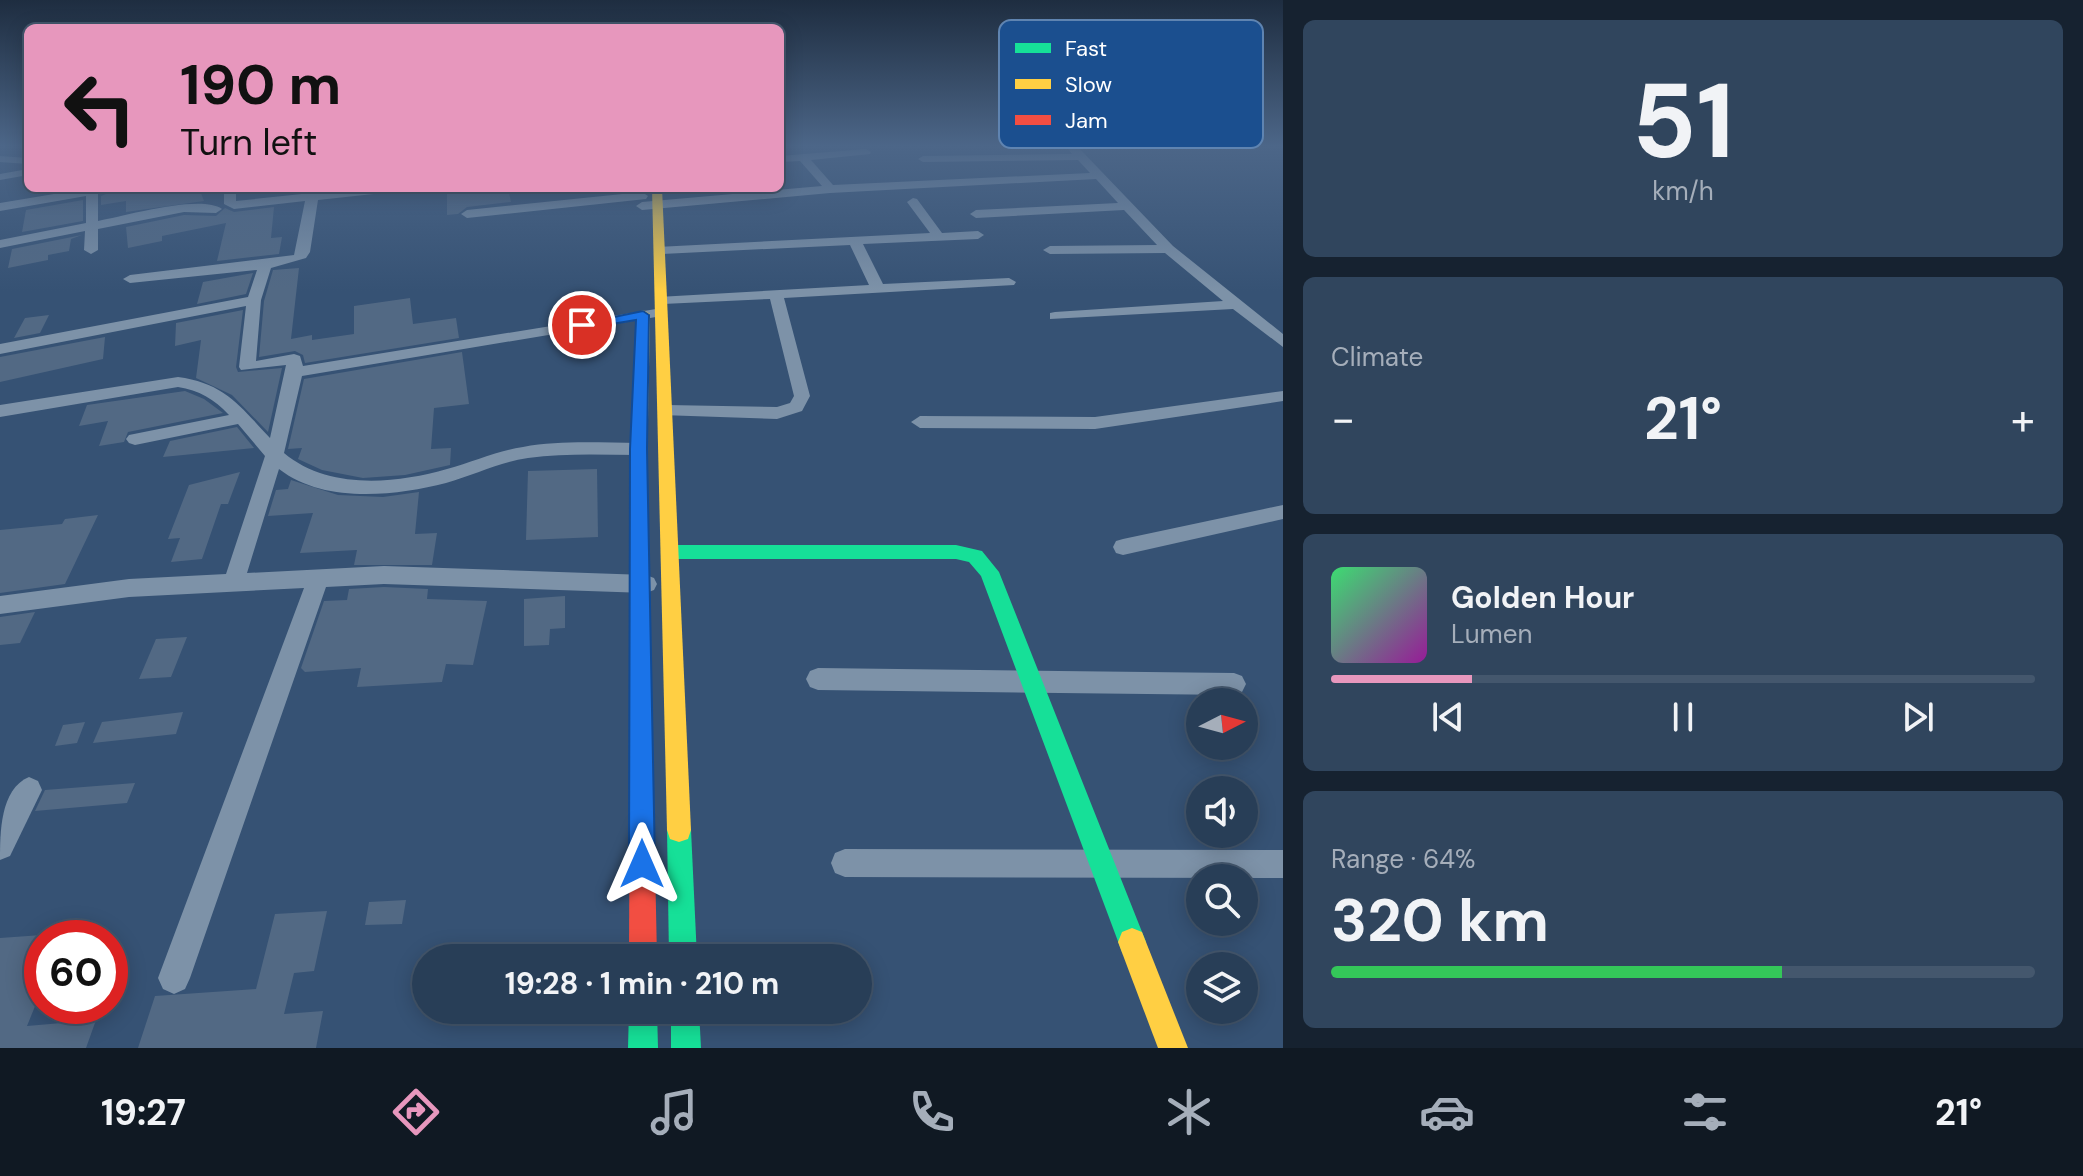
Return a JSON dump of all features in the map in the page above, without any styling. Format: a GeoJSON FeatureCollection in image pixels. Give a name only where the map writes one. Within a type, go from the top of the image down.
{"type":"FeatureCollection","features":[{"type":"Feature","properties":{"kind":"main road"},"geometry":{"type":"LineString","coordinates":[[649,196],[662,250],[683,944]]}},
{"type":"Feature","properties":{"kind":"main road"},"geometry":{"type":"LineString","coordinates":[[643,944],[639,449],[649,196]]}},
{"type":"Feature","properties":{"kind":"main road"},"geometry":{"type":"LineString","coordinates":[[671,552],[956,552],[975,556],[989,572],[1173,1048]]}},
{"type":"Feature","properties":{"kind":"main road"},"geometry":{"type":"LineString","coordinates":[[643,1024],[643,1048]]}},
{"type":"Feature","properties":{"kind":"main road"},"geometry":{"type":"LineString","coordinates":[[685,1024],[686,1048]]}},
{"type":"Feature","properties":{"kind":"street"},"geometry":{"type":"LineString","coordinates":[[7,224],[85,194]]}},
{"type":"Feature","properties":{"kind":"street"},"geometry":{"type":"LineString","coordinates":[[91,250],[92,194]]}},
{"type":"Feature","properties":{"kind":"street"},"geometry":{"type":"LineString","coordinates":[[230,194],[230,204],[234,205],[339,194]]}},
{"type":"Feature","properties":{"kind":"street"},"geometry":{"type":"LineString","coordinates":[[467,214],[649,196],[703,194]]}},
{"type":"Feature","properties":{"kind":"street"},"geometry":{"type":"LineString","coordinates":[[1114,194],[1168,249],[1237,304],[1276,329],[1283,342]]}},
{"type":"Feature","properties":{"kind":"street"},"geometry":{"type":"LineString","coordinates":[[130,279],[265,265],[299,258],[303,252],[312,197]]}},
{"type":"Feature","properties":{"kind":"street"},"geometry":{"type":"LineString","coordinates":[[913,202],[939,237]]}},
{"type":"Feature","properties":{"kind":"street"},"geometry":{"type":"LineString","coordinates":[[976,214],[1125,206]]}},
{"type":"Feature","properties":{"kind":"street"},"geometry":{"type":"LineString","coordinates":[[7,224],[92,226],[184,208],[216,209]]}},
{"type":"Feature","properties":{"kind":"street"},"geometry":{"type":"LineString","coordinates":[[662,250],[978,235]]}},
{"type":"Feature","properties":{"kind":"street"},"geometry":{"type":"LineString","coordinates":[[855,242],[878,289]]}},
{"type":"Feature","properties":{"kind":"street"},"geometry":{"type":"LineString","coordinates":[[1050,250],[1168,249]]}},
{"type":"Feature","properties":{"kind":"street"},"geometry":{"type":"LineString","coordinates":[[234,582],[274,457],[295,372],[294,359],[247,367],[254,300],[265,265]]}},
{"type":"Feature","properties":{"kind":"street"},"geometry":{"type":"LineString","coordinates":[[295,372],[643,315],[663,306],[776,294],[1009,282]]}},
{"type":"Feature","properties":{"kind":"street"},"geometry":{"type":"LineString","coordinates":[[667,411],[777,413],[792,411],[800,404],[802,396],[776,294]]}},
{"type":"Feature","properties":{"kind":"street"},"geometry":{"type":"LineString","coordinates":[[0,349],[254,300]]}},
{"type":"Feature","properties":{"kind":"street"},"geometry":{"type":"LineString","coordinates":[[1055,316],[1237,304]]}},
{"type":"Feature","properties":{"kind":"street"},"geometry":{"type":"LineString","coordinates":[[0,411],[190,382],[206,387],[241,418],[274,457],[305,476],[338,485],[447,476],[525,452],[639,449]]}},
{"type":"Feature","properties":{"kind":"street"},"geometry":{"type":"LineString","coordinates":[[920,422],[1095,423],[1283,396]]}},
{"type":"Feature","properties":{"kind":"street"},"geometry":{"type":"LineString","coordinates":[[135,439],[241,418]]}},
{"type":"Feature","properties":{"kind":"street"},"geometry":{"type":"LineString","coordinates":[[1123,547],[1223,528],[1283,512]]}},
{"type":"Feature","properties":{"kind":"street"},"geometry":{"type":"LineString","coordinates":[[0,605],[129,588],[384,575],[672,584]]}},
{"type":"Feature","properties":{"kind":"street"},"geometry":{"type":"LineString","coordinates":[[174,978],[318,578]]}},
{"type":"Feature","properties":{"kind":"street"},"geometry":{"type":"LineString","coordinates":[[818,679],[1234,684]]}},
{"type":"Feature","properties":{"kind":"street"},"geometry":{"type":"LineString","coordinates":[[0,846],[29,790]]}},
{"type":"Feature","properties":{"kind":"street"},"geometry":{"type":"LineString","coordinates":[[845,863],[1283,864]]}},
{"type":"Feature","properties":{"kind":"building"},"geometry":{"type":"Polygon","coordinates":[[[201,194],[204,201],[126,212],[126,201],[101,205],[101,196],[201,194]]]}},
{"type":"Feature","properties":{"kind":"building"},"geometry":{"type":"Polygon","coordinates":[[[447,194],[509,194],[511,202],[467,207],[458,214],[447,215],[447,194]]]}},
{"type":"Feature","properties":{"kind":"building"},"geometry":{"type":"Polygon","coordinates":[[[83,200],[83,221],[22,232],[26,210],[83,200]]]}},
{"type":"Feature","properties":{"kind":"building"},"geometry":{"type":"Polygon","coordinates":[[[274,207],[271,238],[282,237],[279,254],[217,261],[226,223],[162,236],[162,241],[128,248],[126,227],[184,215],[216,216],[225,208],[234,212],[274,207]]]}},
{"type":"Feature","properties":{"kind":"building"},"geometry":{"type":"Polygon","coordinates":[[[82,235],[71,239],[69,251],[48,255],[48,260],[8,268],[12,249],[82,235]]]}},
{"type":"Feature","properties":{"kind":"building"},"geometry":{"type":"Polygon","coordinates":[[[299,268],[291,339],[312,335],[312,340],[354,334],[354,306],[410,298],[413,324],[456,318],[459,338],[305,363],[303,355],[295,351],[259,357],[264,301],[273,270],[299,268]]]}},
{"type":"Feature","properties":{"kind":"building"},"geometry":{"type":"Polygon","coordinates":[[[253,273],[246,294],[197,304],[203,282],[253,273]]]}},
{"type":"Feature","properties":{"kind":"building"},"geometry":{"type":"Polygon","coordinates":[[[243,310],[238,372],[282,368],[268,432],[232,395],[196,378],[201,340],[175,346],[176,323],[243,310]]]}},
{"type":"Feature","properties":{"kind":"building"},"geometry":{"type":"Polygon","coordinates":[[[49,315],[40,333],[14,338],[25,318],[49,315]]]}},
{"type":"Feature","properties":{"kind":"building"},"geometry":{"type":"Polygon","coordinates":[[[105,337],[103,359],[0,382],[0,357],[105,337]]]}},
{"type":"Feature","properties":{"kind":"building"},"geometry":{"type":"Polygon","coordinates":[[[462,352],[469,404],[434,408],[431,449],[451,448],[450,465],[405,475],[363,478],[322,470],[298,459],[302,448],[288,449],[304,379],[462,352]]]}},
{"type":"Feature","properties":{"kind":"building"},"geometry":{"type":"Polygon","coordinates":[[[185,391],[204,399],[223,413],[128,432],[124,442],[99,446],[108,421],[79,426],[87,405],[185,391]]]}},
{"type":"Feature","properties":{"kind":"building"},"geometry":{"type":"Polygon","coordinates":[[[237,427],[254,448],[163,457],[170,441],[237,427]]]}},
{"type":"Feature","properties":{"kind":"building"},"geometry":{"type":"Polygon","coordinates":[[[597,469],[598,537],[526,540],[528,471],[597,469]]]}},
{"type":"Feature","properties":{"kind":"building"},"geometry":{"type":"Polygon","coordinates":[[[240,472],[228,504],[221,504],[202,559],[171,562],[180,538],[168,539],[189,485],[240,472]]]}},
{"type":"Feature","properties":{"kind":"building"},"geometry":{"type":"Polygon","coordinates":[[[291,480],[338,495],[383,497],[419,492],[415,534],[437,533],[432,565],[354,565],[357,550],[300,553],[313,513],[268,516],[276,490],[288,489],[291,480]]]}},
{"type":"Feature","properties":{"kind":"building"},"geometry":{"type":"Polygon","coordinates":[[[98,515],[65,584],[0,593],[0,530],[62,524],[65,519],[98,515]]]}},
{"type":"Feature","properties":{"kind":"building"},"geometry":{"type":"Polygon","coordinates":[[[349,589],[428,589],[427,599],[487,601],[473,665],[446,664],[442,682],[357,687],[361,668],[305,672],[301,668],[324,601],[347,600],[349,589]]]}},
{"type":"Feature","properties":{"kind":"building"},"geometry":{"type":"Polygon","coordinates":[[[565,596],[565,628],[550,629],[549,645],[524,646],[524,599],[565,596]]]}},
{"type":"Feature","properties":{"kind":"building"},"geometry":{"type":"Polygon","coordinates":[[[35,612],[20,643],[0,645],[0,617],[35,612]]]}},
{"type":"Feature","properties":{"kind":"building"},"geometry":{"type":"Polygon","coordinates":[[[187,637],[171,677],[139,679],[156,639],[187,637]]]}},
{"type":"Feature","properties":{"kind":"building"},"geometry":{"type":"Polygon","coordinates":[[[183,712],[176,734],[93,743],[102,722],[183,712]]]}},
{"type":"Feature","properties":{"kind":"building"},"geometry":{"type":"Polygon","coordinates":[[[85,722],[77,743],[55,746],[63,725],[85,722]]]}},
{"type":"Feature","properties":{"kind":"building"},"geometry":{"type":"Polygon","coordinates":[[[135,783],[127,803],[35,811],[45,790],[135,783]]]}},
{"type":"Feature","properties":{"kind":"building"},"geometry":{"type":"Polygon","coordinates":[[[406,900],[402,924],[365,925],[369,902],[406,900]]]}},
{"type":"Feature","properties":{"kind":"building"},"geometry":{"type":"Polygon","coordinates":[[[327,911],[314,971],[294,973],[284,1014],[323,1011],[316,1048],[138,1048],[155,996],[256,989],[275,914],[327,911]]]}},
{"type":"Feature","properties":{"kind":"building"},"geometry":{"type":"Polygon","coordinates":[[[24,936],[24,1024],[95,1024],[86,1048],[0,1048],[0,938],[24,936]]]}},
{"type":"Feature","properties":{"kind":"traffic: fast"},"geometry":{"type":"LineString","coordinates":[[671,552],[956,552],[975,556],[989,572],[1132,942]]}},
{"type":"Feature","properties":{"kind":"traffic: fast"},"geometry":{"type":"LineString","coordinates":[[679,830],[683,944]]}},
{"type":"Feature","properties":{"kind":"traffic: fast"},"geometry":{"type":"LineString","coordinates":[[643,1024],[643,1048]]}},
{"type":"Feature","properties":{"kind":"traffic: fast"},"geometry":{"type":"LineString","coordinates":[[685,1024],[686,1048]]}},
{"type":"Feature","properties":{"kind":"traffic: slow"},"geometry":{"type":"LineString","coordinates":[[657,194],[679,830]]}},
{"type":"Feature","properties":{"kind":"traffic: slow"},"geometry":{"type":"LineString","coordinates":[[639,473],[643,314]]}},
{"type":"Feature","properties":{"kind":"traffic: slow"},"geometry":{"type":"LineString","coordinates":[[1132,942],[1173,1048]]}},
{"type":"Feature","properties":{"kind":"traffic: jam"},"geometry":{"type":"LineString","coordinates":[[639,473],[643,944]]}},
{"type":"Feature","properties":{"kind":"route"},"geometry":{"type":"LineString","coordinates":[[582,325],[643,315],[639,449],[642,864]]}}]}
